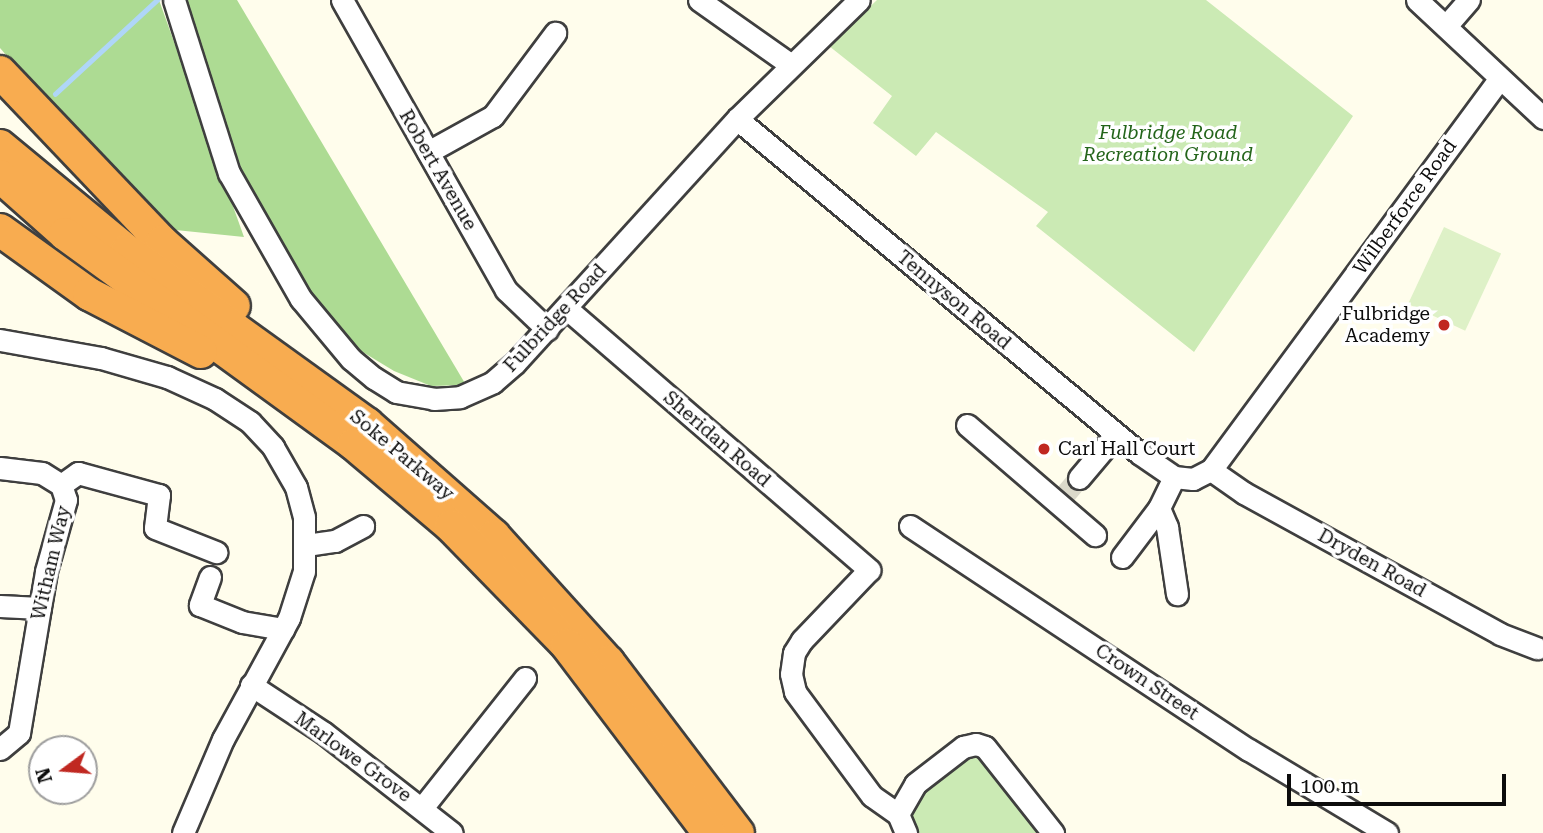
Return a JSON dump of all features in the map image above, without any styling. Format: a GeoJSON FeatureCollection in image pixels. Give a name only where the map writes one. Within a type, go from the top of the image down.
{"type":"FeatureCollection","features":[{"type":"Feature","properties":{"kind":"highway"},"geometry":{"type":"LineString","coordinates":[[0,72],[162,242],[367,424]]}},
{"type":"Feature","properties":{"kind":"highway","name":"Soke Parkway"},"geometry":{"type":"LineString","coordinates":[[0,146],[127,251],[367,424],[494,536],[608,662],[738,833]]}},
{"type":"Feature","properties":{"kind":"highway","name":"Soke Parkway"},"geometry":{"type":"LineString","coordinates":[[0,176],[65,234],[354,444],[451,526],[567,645],[709,833]]}},
{"type":"Feature","properties":{"kind":"highway"},"geometry":{"type":"LineString","coordinates":[[0,230],[89,294],[295,401]]}},
{"type":"Feature","properties":{"kind":"street","name":"Fulbridge Road"},"geometry":{"type":"LineString","coordinates":[[174,0],[229,173],[301,299],[351,359],[396,392],[433,399],[460,397],[493,382],[547,329],[737,119],[859,0]]}},
{"type":"Feature","properties":{"kind":"street","name":"Robert Avenue"},"geometry":{"type":"LineString","coordinates":[[342,0],[506,290],[547,329]]}},
{"type":"Feature","properties":{"kind":"street"},"geometry":{"type":"LineString","coordinates":[[699,0],[791,65]]}},
{"type":"Feature","properties":{"kind":"street"},"geometry":{"type":"LineString","coordinates":[[1417,0],[1543,118]]}},
{"type":"Feature","properties":{"kind":"street"},"geometry":{"type":"LineString","coordinates":[[1446,26],[1469,0]]}},
{"type":"Feature","properties":{"kind":"street"},"geometry":{"type":"LineString","coordinates":[[428,152],[493,116],[555,33]]}},
{"type":"Feature","properties":{"kind":"street","name":"Wilberforce Road"},"geometry":{"type":"LineString","coordinates":[[1211,470],[1499,79]]}},
{"type":"Feature","properties":{"kind":"street","name":"Tennyson Road"},"geometry":{"type":"LineString","coordinates":[[737,119],[1116,434],[1174,477]]}},
{"type":"Feature","properties":{"kind":"street","name":"Sheridan Road"},"geometry":{"type":"LineString","coordinates":[[566,308],[869,570],[802,640],[794,653],[791,674],[795,692],[872,796],[902,823]]}},
{"type":"Feature","properties":{"kind":"street"},"geometry":{"type":"LineString","coordinates":[[0,340],[101,358],[167,377],[250,422],[274,447],[296,488],[306,545],[304,571],[282,629],[251,685],[183,833]]}},
{"type":"Feature","properties":{"kind":"street"},"geometry":{"type":"LineString","coordinates":[[967,425],[1061,500],[1095,535]]}},
{"type":"Feature","properties":{"kind":"street"},"geometry":{"type":"LineString","coordinates":[[1079,478],[1116,434]]}},
{"type":"Feature","properties":{"kind":"street"},"geometry":{"type":"LineString","coordinates":[[0,468],[42,472],[61,485]]}},
{"type":"Feature","properties":{"kind":"street"},"geometry":{"type":"LineString","coordinates":[[1122,557],[1159,508],[1174,477],[1193,479],[1211,470]]}},
{"type":"Feature","properties":{"kind":"street","name":"Dryden Road"},"geometry":{"type":"LineString","coordinates":[[1211,470],[1244,493],[1488,627],[1541,651]]}},
{"type":"Feature","properties":{"kind":"street","name":"Witham Way"},"geometry":{"type":"LineString","coordinates":[[0,749],[19,733],[54,536],[66,500],[61,485],[78,473],[159,495],[155,528],[216,552]]}},
{"type":"Feature","properties":{"kind":"street"},"geometry":{"type":"LineString","coordinates":[[1159,508],[1167,527],[1177,594]]}},
{"type":"Feature","properties":{"kind":"street"},"geometry":{"type":"LineString","coordinates":[[306,545],[335,541],[363,526]]}},
{"type":"Feature","properties":{"kind":"street","name":"Crown Street"},"geometry":{"type":"LineString","coordinates":[[911,526],[1249,750],[1376,830]]}},
{"type":"Feature","properties":{"kind":"street"},"geometry":{"type":"LineString","coordinates":[[210,577],[200,605],[242,622],[282,629]]}},
{"type":"Feature","properties":{"kind":"street"},"geometry":{"type":"LineString","coordinates":[[0,606],[40,608]]}},
{"type":"Feature","properties":{"kind":"street"},"geometry":{"type":"LineString","coordinates":[[422,808],[525,678]]}},
{"type":"Feature","properties":{"kind":"street","name":"Marlowe Grove"},"geometry":{"type":"LineString","coordinates":[[251,685],[324,733],[452,833]]}},
{"type":"Feature","properties":{"kind":"street"},"geometry":{"type":"LineString","coordinates":[[902,823],[915,784],[963,747],[976,744],[985,747],[1053,833]]}},
{"type":"Feature","properties":{"kind":"green space"},"geometry":{"type":"Polygon","coordinates":[[[0,0],[159,0],[244,237],[156,228],[0,48],[0,0]]]}},
{"type":"Feature","properties":{"kind":"green space"},"geometry":{"type":"Polygon","coordinates":[[[185,0],[237,0],[466,385],[431,386],[394,371],[361,351],[311,296],[244,177],[185,0]]]}},
{"type":"Feature","properties":{"kind":"green space","name":"Fulbridge Road Recreation Ground"},"geometry":{"type":"Polygon","coordinates":[[[877,0],[1206,0],[1353,116],[1194,352],[1036,226],[1048,212],[936,132],[916,156],[873,123],[892,96],[829,46],[877,0]]]}},
{"type":"Feature","properties":{"kind":"green space"},"geometry":{"type":"Polygon","coordinates":[[[1444,227],[1501,254],[1465,331],[1408,304],[1444,227]]]}},
{"type":"Feature","properties":{"kind":"green space"},"geometry":{"type":"Polygon","coordinates":[[[980,751],[1046,833],[912,833],[910,803],[965,752],[980,751]]]}},
{"type":"Feature","properties":{"kind":"waterway"},"geometry":{"type":"LineString","coordinates":[[55,94],[157,0]]}},
{"type":"Feature","properties":{"kind":"tunnel"},"geometry":{"type":"LineString","coordinates":[[1063,497],[1079,478]]}},
{"type":"Feature","properties":{"kind":"place","name":"Fulbridge Academy"},"geometry":{"type":"Point","coordinates":[1444,325]}},
{"type":"Feature","properties":{"kind":"place","name":"Carl Hall Court"},"geometry":{"type":"Point","coordinates":[1044,449]}}]}
